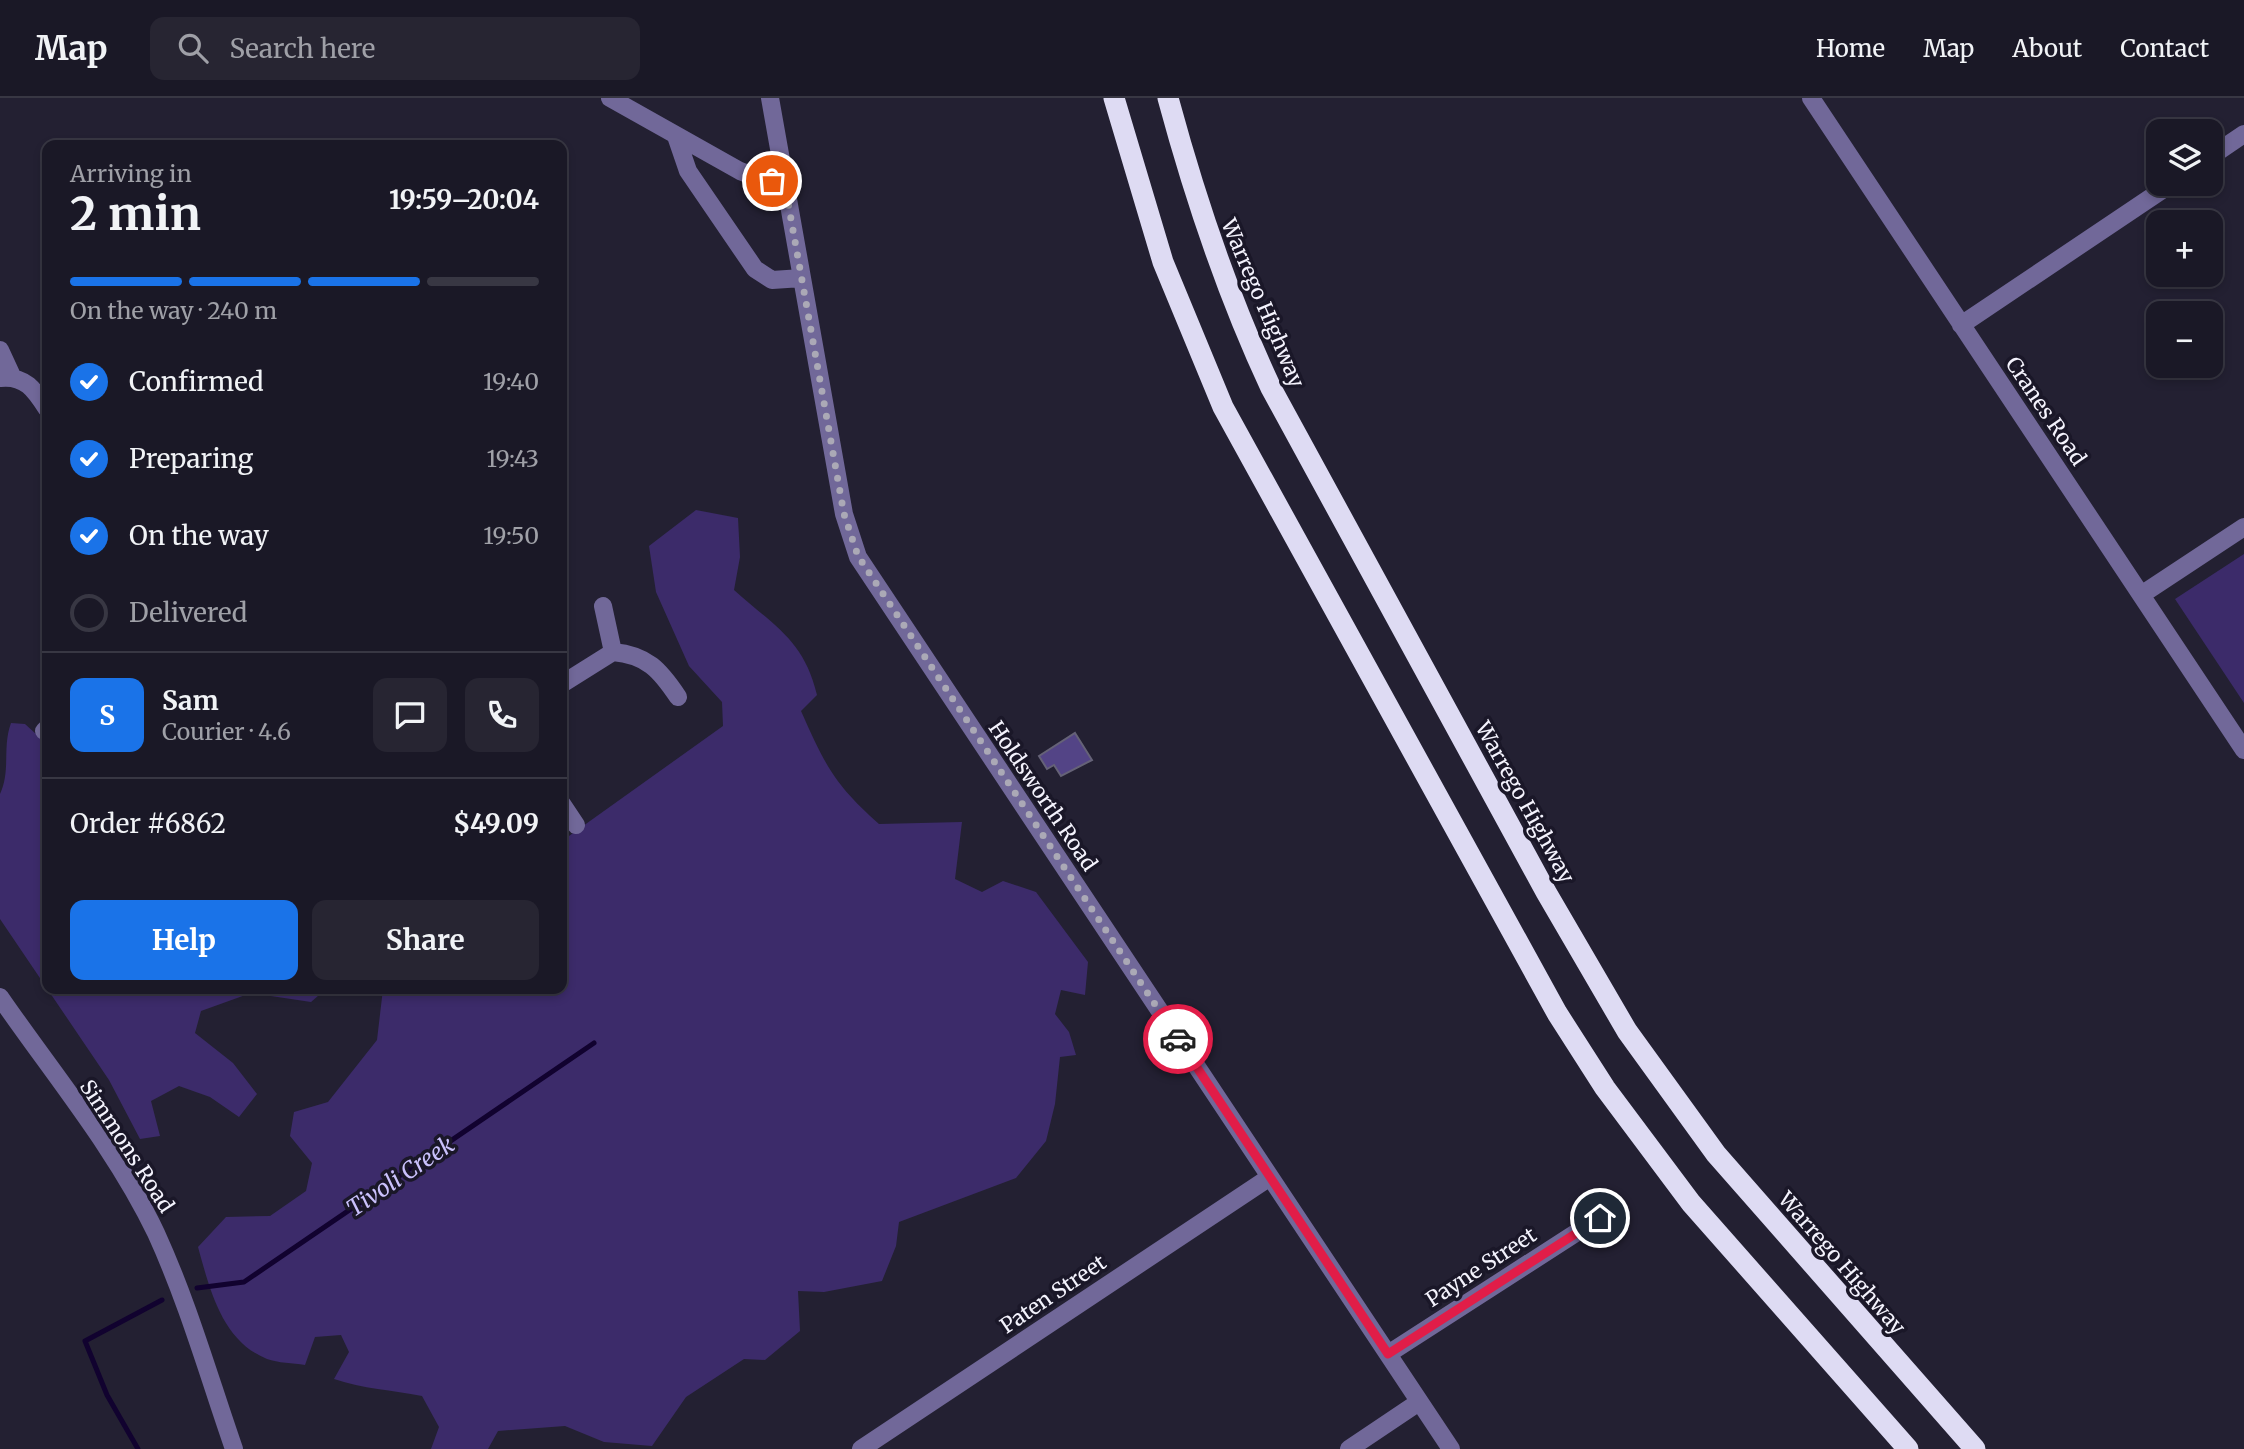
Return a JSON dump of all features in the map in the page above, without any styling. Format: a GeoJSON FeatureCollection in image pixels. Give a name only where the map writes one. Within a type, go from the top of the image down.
{"type":"FeatureCollection","features":[{"type":"Feature","properties":{"kind":"highway"},"geometry":{"type":"LineString","coordinates":[[1114,98],[1163,262],[1223,407],[1557,1013],[1605,1088],[1691,1203],[1908,1449]]}},
{"type":"Feature","properties":{"kind":"highway","name":"Warrego Highway"},"geometry":{"type":"LineString","coordinates":[[1168,98],[1203,223],[1245,332],[1271,388],[1592,974],[1669,1093],[1716,1154],[1975,1449]]}},
{"type":"Feature","properties":{"kind":"street"},"geometry":{"type":"LineString","coordinates":[[610,98],[753,177],[766,181],[784,180]]}},
{"type":"Feature","properties":{"kind":"street","name":"Holdsworth Road"},"geometry":{"type":"LineString","coordinates":[[770,98],[844,514],[858,556],[1451,1449]]}},
{"type":"Feature","properties":{"kind":"street","name":"Cranes Road"},"geometry":{"type":"LineString","coordinates":[[1811,98],[2244,750]]}},
{"type":"Feature","properties":{"kind":"street"},"geometry":{"type":"LineString","coordinates":[[2223,148],[2244,134]]}},
{"type":"Feature","properties":{"kind":"street"},"geometry":{"type":"LineString","coordinates":[[677,136],[688,171],[755,270],[772,280],[802,278]]}},
{"type":"Feature","properties":{"kind":"street"},"geometry":{"type":"LineString","coordinates":[[1961,325],[2153,196]]}},
{"type":"Feature","properties":{"kind":"street"},"geometry":{"type":"LineString","coordinates":[[0,350],[6,377],[32,386],[42,401]]}},
{"type":"Feature","properties":{"kind":"street"},"geometry":{"type":"LineString","coordinates":[[2141,595],[2244,527]]}},
{"type":"Feature","properties":{"kind":"street"},"geometry":{"type":"LineString","coordinates":[[603,606],[613,652]]}},
{"type":"Feature","properties":{"kind":"street"},"geometry":{"type":"LineString","coordinates":[[567,681],[613,652],[650,661],[663,674],[678,697]]}},
{"type":"Feature","properties":{"kind":"street"},"geometry":{"type":"LineString","coordinates":[[567,812],[576,825]]}},
{"type":"Feature","properties":{"kind":"street","name":"Simmons Road"},"geometry":{"type":"LineString","coordinates":[[0,998],[130,1186],[155,1232],[179,1288],[234,1449]]}},
{"type":"Feature","properties":{"kind":"street","name":"Paten Street"},"geometry":{"type":"LineString","coordinates":[[861,1449],[1270,1177]]}},
{"type":"Feature","properties":{"kind":"street","name":"Payne Street"},"geometry":{"type":"LineString","coordinates":[[1388,1354],[1600,1218]]}},
{"type":"Feature","properties":{"kind":"street"},"geometry":{"type":"LineString","coordinates":[[1349,1449],[1419,1402]]}},
{"type":"Feature","properties":{"kind":"shaded area"},"geometry":{"type":"Polygon","coordinates":[[[696,510],[738,518],[740,557],[734,590],[786,635],[804,660],[817,695],[801,711],[824,760],[841,785],[879,824],[962,822],[955,879],[982,892],[1003,881],[1036,892],[1088,962],[1085,995],[1061,990],[1055,1014],[1069,1032],[1076,1055],[1060,1057],[1055,1104],[1046,1141],[1016,1178],[899,1222],[896,1246],[882,1281],[824,1292],[798,1291],[800,1331],[765,1360],[744,1359],[686,1397],[652,1446],[604,1442],[565,1426],[498,1431],[488,1449],[431,1449],[439,1427],[422,1396],[334,1379],[349,1352],[341,1335],[315,1337],[305,1365],[267,1359],[239,1340],[213,1297],[198,1247],[226,1217],[270,1216],[306,1191],[312,1163],[290,1136],[294,1112],[328,1102],[377,1040],[382,994],[567,994],[567,837],[723,726],[722,702],[689,666],[656,592],[649,546],[696,510]]]}},
{"type":"Feature","properties":{"kind":"shaded area"},"geometry":{"type":"Polygon","coordinates":[[[2244,554],[2244,703],[2175,599],[2244,554]]]}},
{"type":"Feature","properties":{"kind":"shaded area"},"geometry":{"type":"Polygon","coordinates":[[[11,723],[25,724],[42,739],[42,981],[0,919],[0,794],[5,777],[11,723]]]}},
{"type":"Feature","properties":{"kind":"shaded area"},"geometry":{"type":"Polygon","coordinates":[[[50,994],[248,994],[201,1011],[195,1033],[233,1063],[257,1094],[239,1117],[210,1097],[179,1086],[151,1101],[160,1136],[140,1139],[109,1080],[50,994]]]}},
{"type":"Feature","properties":{"kind":"shaded area"},"geometry":{"type":"Polygon","coordinates":[[[258,994],[320,994],[311,1002],[258,994]]]}},
{"type":"Feature","properties":{"kind":"building"},"geometry":{"type":"Polygon","coordinates":[[[1075,733],[1092,760],[1061,776],[1054,765],[1047,769],[1039,756],[1075,733]]]}},
{"type":"Feature","properties":{"kind":"waterway","name":"Tivoli Creek"},"geometry":{"type":"LineString","coordinates":[[197,1288],[244,1282],[594,1043]]}},
{"type":"Feature","properties":{"kind":"waterway","name":"Tivoli Creek"},"geometry":{"type":"LineString","coordinates":[[138,1449],[107,1395],[85,1341],[162,1300]]}},
{"type":"Feature","properties":{"kind":"way so far"},"geometry":{"type":"LineString","coordinates":[[772,181],[784,180],[844,514],[858,556],[876,587],[1178,1039]]}},
{"type":"Feature","properties":{"kind":"route"},"geometry":{"type":"LineString","coordinates":[[1178,1039],[1388,1354],[1600,1218]]}}]}
